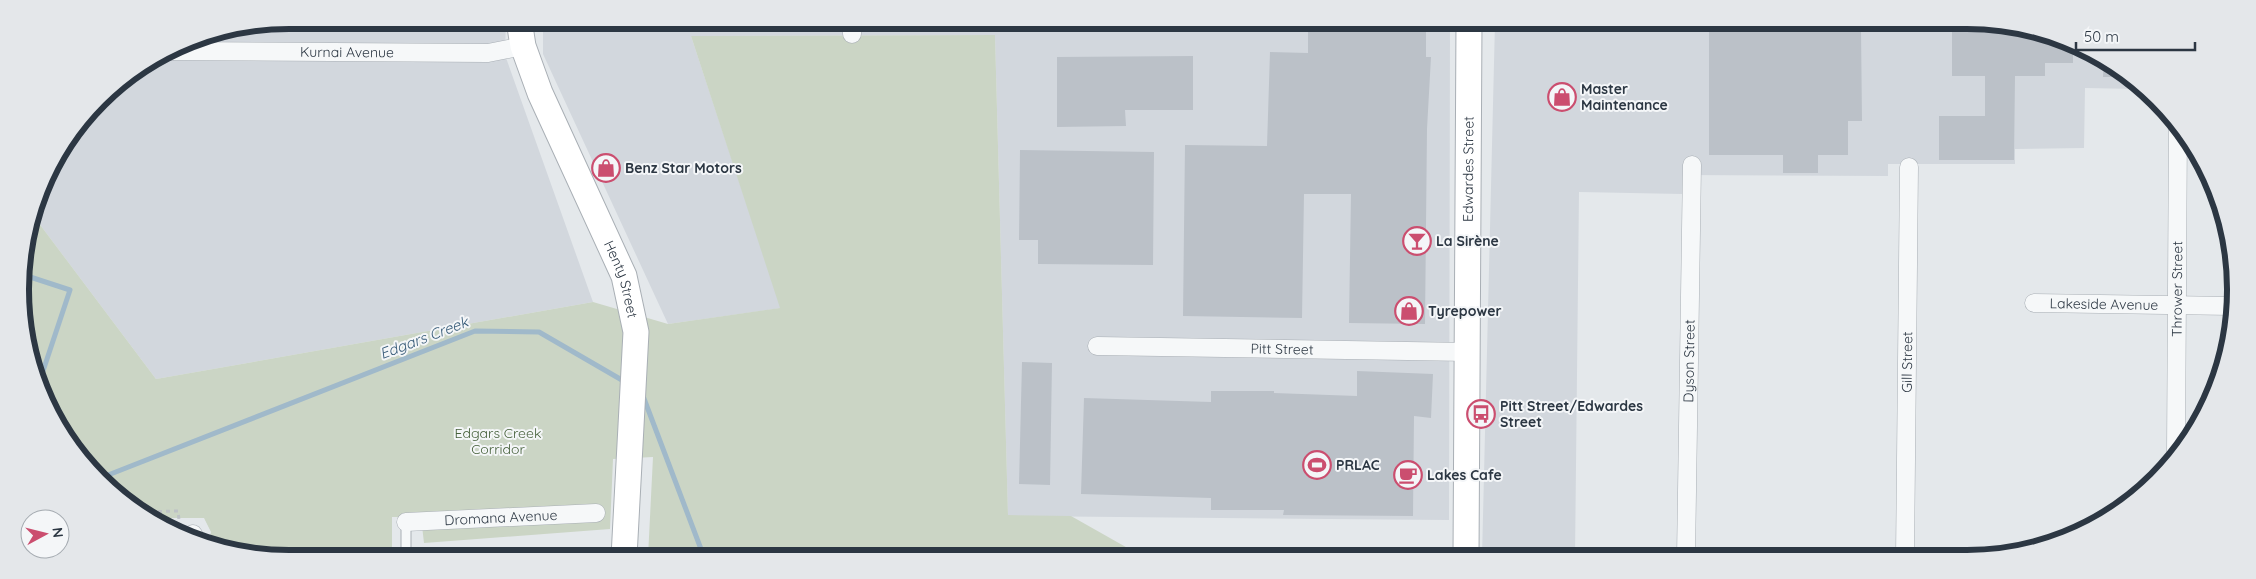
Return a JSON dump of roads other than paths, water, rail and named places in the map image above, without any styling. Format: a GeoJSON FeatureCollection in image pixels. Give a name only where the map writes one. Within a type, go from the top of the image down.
{"type":"FeatureCollection","features":[{"type":"Feature","properties":{"kind":"street","name":"Henty Street"},"geometry":{"type":"LineString","coordinates":[[521,29],[524,46],[540,92],[624,276],[636,332],[624,550]]}},
{"type":"Feature","properties":{"kind":"street","name":"Edwardes Street"},"geometry":{"type":"LineString","coordinates":[[1466,550],[1469,29]]}},
{"type":"Feature","properties":{"kind":"street","name":"Kurnai Avenue"},"geometry":{"type":"LineString","coordinates":[[192,48],[488,53],[524,46]]}},
{"type":"Feature","properties":{"kind":"street","name":"Thrower Street"},"geometry":{"type":"LineString","coordinates":[[2176,444],[2178,138]]}},
{"type":"Feature","properties":{"kind":"street","name":"Dyson Street"},"geometry":{"type":"LineString","coordinates":[[1686,550],[1692,165]]}},
{"type":"Feature","properties":{"kind":"street","name":"Gill Street"},"geometry":{"type":"LineString","coordinates":[[1905,550],[1909,166]]}},
{"type":"Feature","properties":{"kind":"street","name":"Lakeside Avenue"},"geometry":{"type":"LineString","coordinates":[[2034,303],[2227,306]]}},
{"type":"Feature","properties":{"kind":"street","name":"Pitt Street"},"geometry":{"type":"LineString","coordinates":[[1097,346],[1468,352]]}},
{"type":"Feature","properties":{"kind":"street","name":"Dromana Avenue"},"geometry":{"type":"LineString","coordinates":[[406,522],[596,513]]}},
{"type":"Feature","properties":{"kind":"lane"},"geometry":{"type":"LineString","coordinates":[[406,522],[406,550]]}},
{"type":"Feature","properties":{"kind":"waterway","name":"Edgars Creek"},"geometry":{"type":"LineString","coordinates":[[29,277],[70,290],[43,372]]}},
{"type":"Feature","properties":{"kind":"waterway","name":"Edgars Creek"},"geometry":{"type":"LineString","coordinates":[[107,476],[475,331],[539,332],[627,383]]}},
{"type":"Feature","properties":{"kind":"waterway","name":"Edgars Creek"},"geometry":{"type":"LineString","coordinates":[[643,396],[701,550]]}},
{"type":"Feature","properties":{"kind":"place","name":"Master Maintenance"},"geometry":{"type":"Point","coordinates":[1562,97]}},
{"type":"Feature","properties":{"kind":"place","name":"Benz Star Motors"},"geometry":{"type":"Point","coordinates":[606,168]}},
{"type":"Feature","properties":{"kind":"place","name":"La Sirène"},"geometry":{"type":"Point","coordinates":[1417,241]}},
{"type":"Feature","properties":{"kind":"place","name":"Tyrepower"},"geometry":{"type":"Point","coordinates":[1409,311]}},
{"type":"Feature","properties":{"kind":"place","name":"Pitt Street/Edwardes Street"},"geometry":{"type":"Point","coordinates":[1481,414]}},
{"type":"Feature","properties":{"kind":"place","name":"PRLAC"},"geometry":{"type":"Point","coordinates":[1317,465]}},
{"type":"Feature","properties":{"kind":"place","name":"Lakes Cafe"},"geometry":{"type":"Point","coordinates":[1408,475]}},
{"type":"Feature","properties":{"kind":"park label","name":"Edgars Creek Corridor"},"geometry":{"type":"Point","coordinates":[498,442]}}]}
